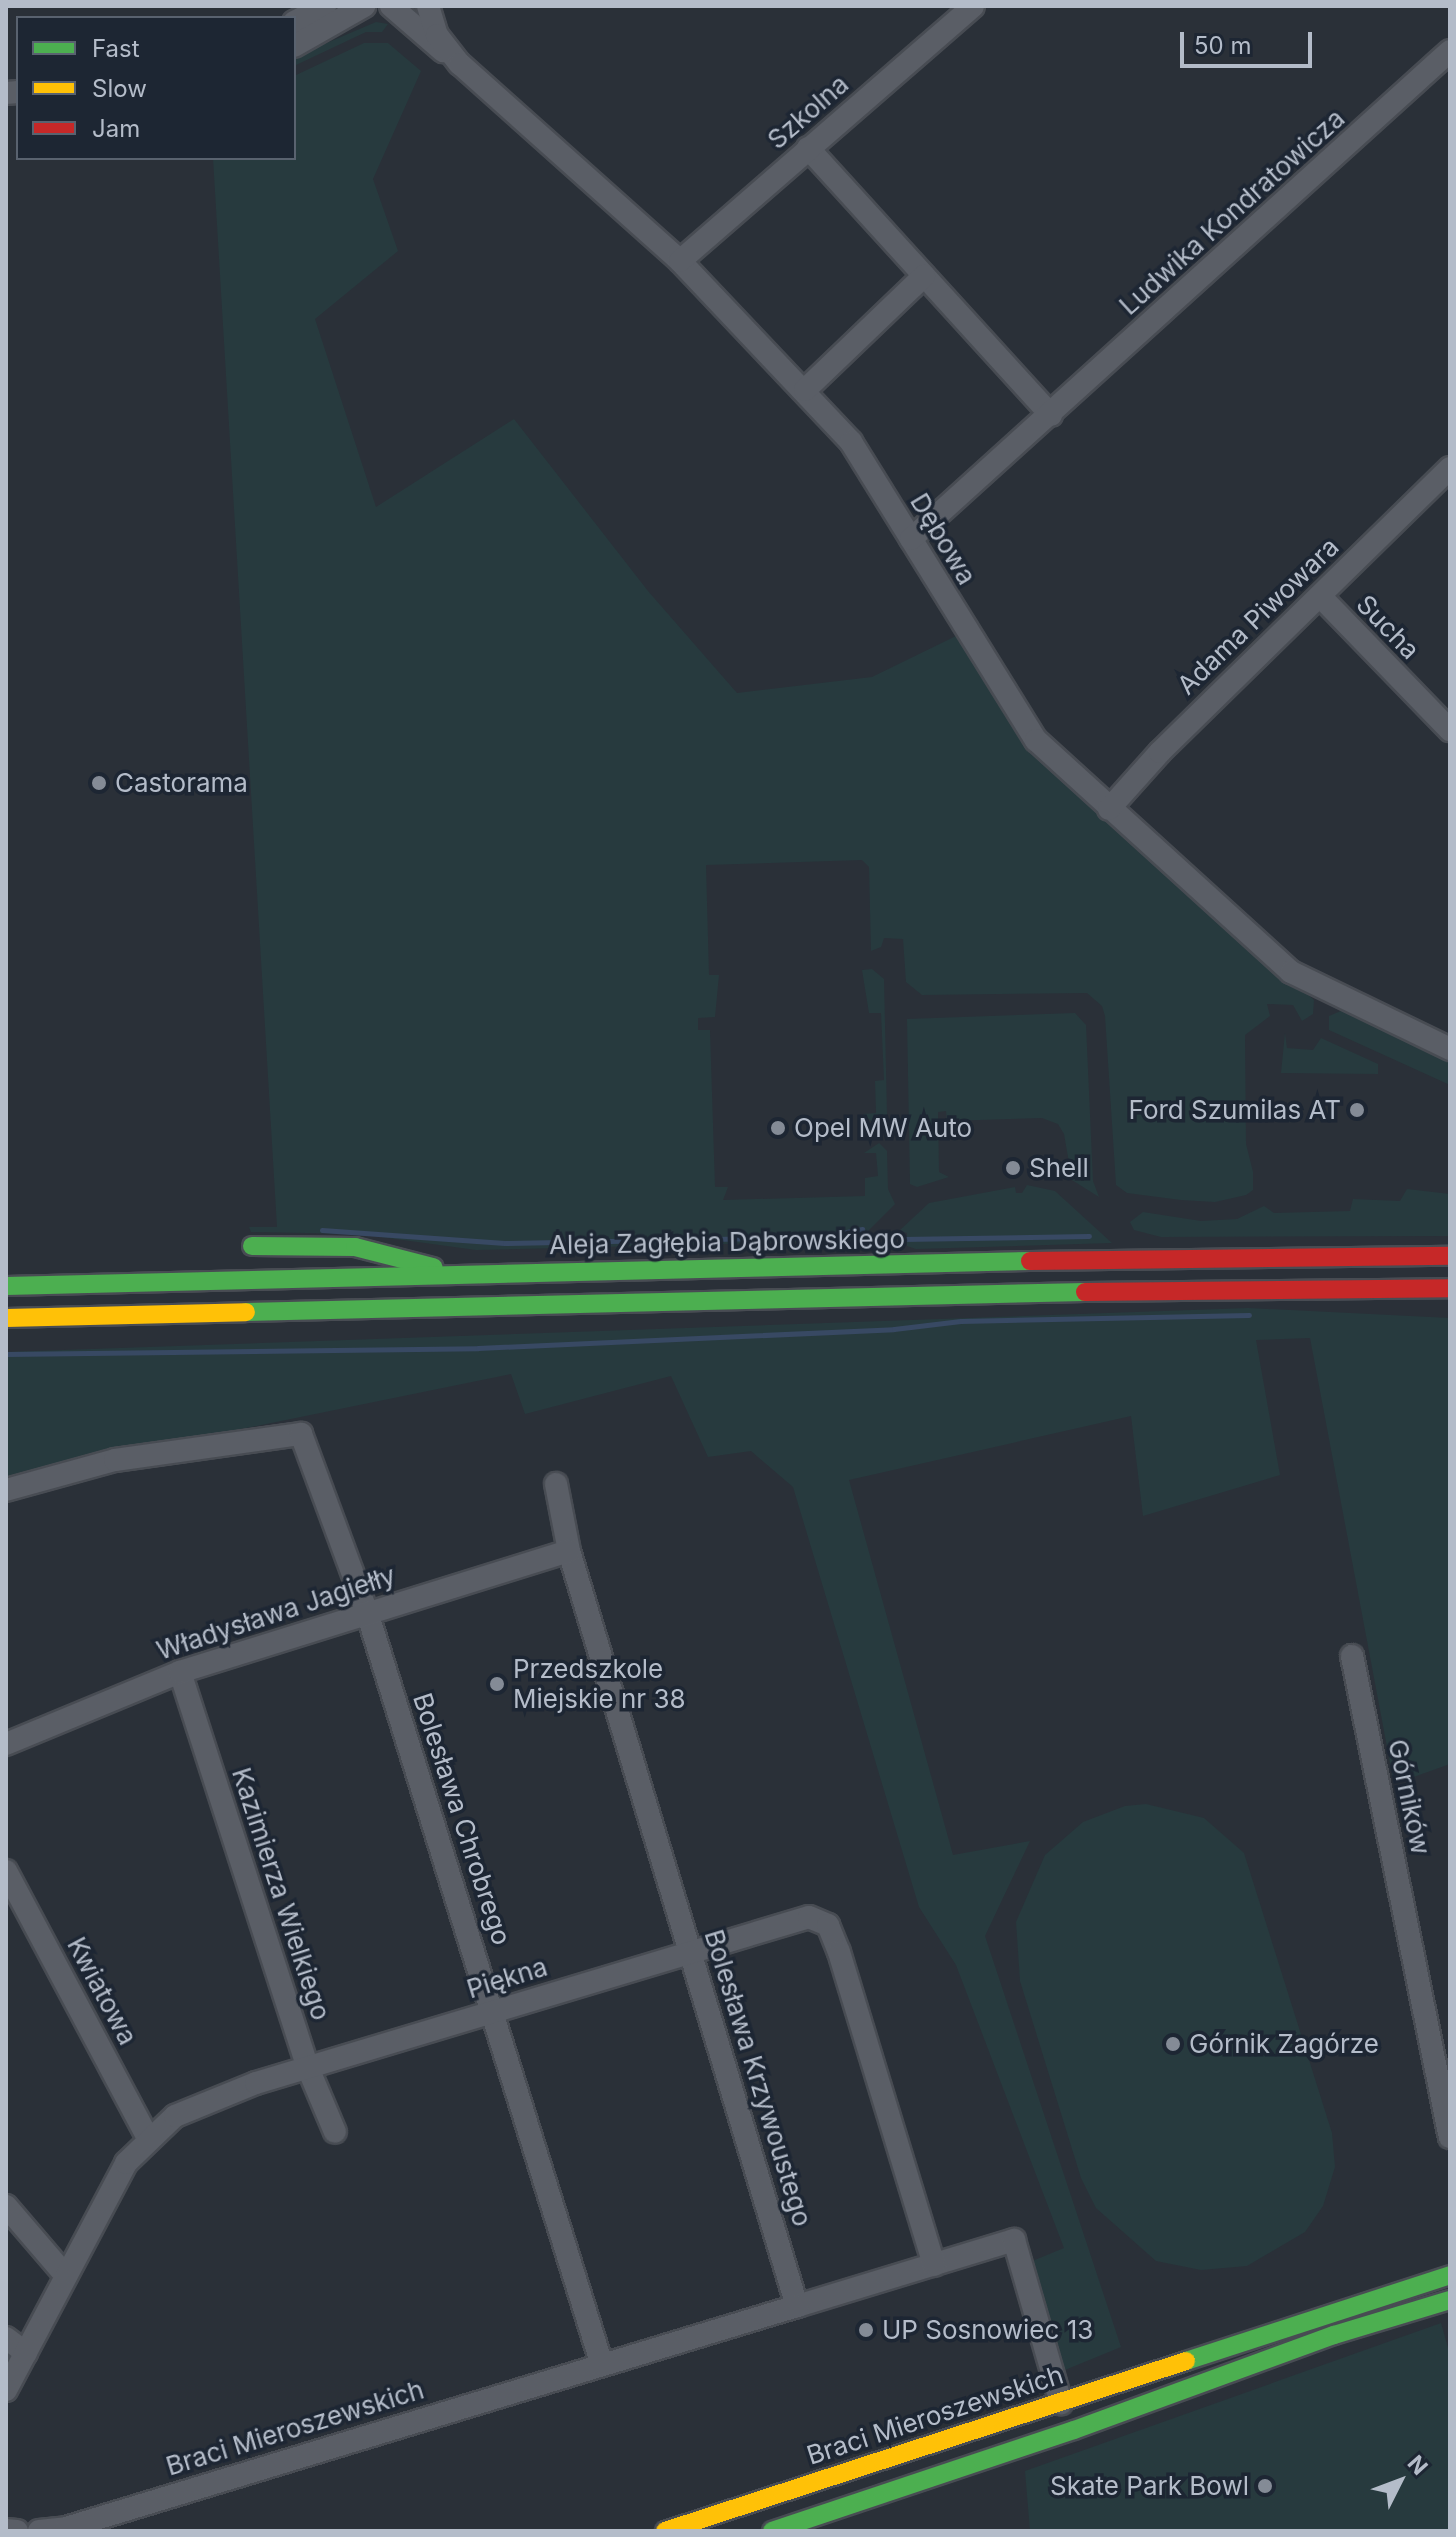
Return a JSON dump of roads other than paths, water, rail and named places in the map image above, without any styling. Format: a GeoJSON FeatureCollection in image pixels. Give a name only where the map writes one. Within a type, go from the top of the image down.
{"type":"FeatureCollection","features":[{"type":"Feature","properties":{"kind":"main road"},"geometry":{"type":"LineString","coordinates":[[252,1246],[355,1247],[460,1276]]}},
{"type":"Feature","properties":{"kind":"main road","name":"Aleja Zagłębia Dąbrowskiego"},"geometry":{"type":"LineString","coordinates":[[6,1286],[1131,1258],[1450,1256]]}},
{"type":"Feature","properties":{"kind":"main road"},"geometry":{"type":"LineString","coordinates":[[6,1318],[1250,1288],[1450,1288]]}},
{"type":"Feature","properties":{"kind":"main road","name":"Braci Mieroszewskich"},"geometry":{"type":"LineString","coordinates":[[665,2531],[696,2526],[1450,2275]]}},
{"type":"Feature","properties":{"kind":"main road"},"geometry":{"type":"LineString","coordinates":[[772,2531],[1074,2430],[1334,2335],[1450,2300]]}},
{"type":"Feature","properties":{"kind":"street"},"geometry":{"type":"LineString","coordinates":[[296,21],[325,6]]}},
{"type":"Feature","properties":{"kind":"street"},"geometry":{"type":"LineString","coordinates":[[296,45],[364,6]]}},
{"type":"Feature","properties":{"kind":"street"},"geometry":{"type":"LineString","coordinates":[[391,6],[460,64]]}},
{"type":"Feature","properties":{"kind":"street","name":"Dębowa"},"geometry":{"type":"LineString","coordinates":[[428,6],[437,35],[460,64],[680,261],[851,442],[1017,717],[1109,809],[1291,972],[1331,996],[1450,1049]]}},
{"type":"Feature","properties":{"kind":"street","name":"Szkolna"},"geometry":{"type":"LineString","coordinates":[[680,261],[973,6]]}},
{"type":"Feature","properties":{"kind":"street","name":"Ludwika Kondratowicza"},"geometry":{"type":"LineString","coordinates":[[911,539],[1450,51]]}},
{"type":"Feature","properties":{"kind":"street"},"geometry":{"type":"LineString","coordinates":[[808,148],[1051,415]]}},
{"type":"Feature","properties":{"kind":"street"},"geometry":{"type":"LineString","coordinates":[[805,390],[924,276]]}},
{"type":"Feature","properties":{"kind":"street","name":"Adama Piwowara"},"geometry":{"type":"LineString","coordinates":[[1109,809],[1160,752],[1450,468]]}},
{"type":"Feature","properties":{"kind":"street","name":"Sucha"},"geometry":{"type":"LineString","coordinates":[[1320,596],[1450,730]]}},
{"type":"Feature","properties":{"kind":"street","name":"Bolesława Chrobrego"},"geometry":{"type":"LineString","coordinates":[[6,1490],[115,1460],[301,1434],[367,1612],[601,2362]]}},
{"type":"Feature","properties":{"kind":"street","name":"Bolesława Krzywoustego"},"geometry":{"type":"LineString","coordinates":[[556,1484],[569,1551],[797,2306]]}},
{"type":"Feature","properties":{"kind":"street","name":"Władysława Jagiełły"},"geometry":{"type":"LineString","coordinates":[[6,1744],[180,1672],[569,1551]]}},
{"type":"Feature","properties":{"kind":"street","name":"Górników"},"geometry":{"type":"LineString","coordinates":[[1352,1656],[1450,2137]]}},
{"type":"Feature","properties":{"kind":"street","name":"Kazimierza Wielkiego"},"geometry":{"type":"LineString","coordinates":[[180,1672],[308,2068],[335,2132]]}},
{"type":"Feature","properties":{"kind":"street","name":"Kwiatowa"},"geometry":{"type":"LineString","coordinates":[[6,1871],[148,2138]]}},
{"type":"Feature","properties":{"kind":"street","name":"Piękna"},"geometry":{"type":"LineString","coordinates":[[6,2390],[104,2198],[148,2138],[175,2116],[206,2101],[308,2068],[809,1917],[828,1925],[934,2265]]}},
{"type":"Feature","properties":{"kind":"street"},"geometry":{"type":"LineString","coordinates":[[6,2206],[66,2276]]}},
{"type":"Feature","properties":{"kind":"street"},"geometry":{"type":"LineString","coordinates":[[797,2306],[1014,2240],[1061,2403]]}},
{"type":"Feature","properties":{"kind":"street","name":"Braci Mieroszewskich"},"geometry":{"type":"LineString","coordinates":[[39,2531],[108,2515],[601,2362],[797,2306]]}},
{"type":"Feature","properties":{"kind":"street"},"geometry":{"type":"LineString","coordinates":[[6,2338],[26,2353]]}},
{"type":"Feature","properties":{"kind":"street"},"geometry":{"type":"LineString","coordinates":[[6,2530],[17,2531]]}},
{"type":"Feature","properties":{"kind":"waterway"},"geometry":{"type":"LineString","coordinates":[[322,1230],[505,1243],[821,1237],[862,1229]]}},
{"type":"Feature","properties":{"kind":"waterway"},"geometry":{"type":"LineString","coordinates":[[901,1239],[1089,1236]]}},
{"type":"Feature","properties":{"kind":"waterway"},"geometry":{"type":"LineString","coordinates":[[6,1354],[478,1348],[894,1329],[961,1321],[1249,1315]]}},
{"type":"Feature","properties":{"kind":"place","name":"Castorama"},"geometry":{"type":"Point","coordinates":[99,783]}},
{"type":"Feature","properties":{"kind":"place","name":"Ford Szumilas AT"},"geometry":{"type":"Point","coordinates":[1357,1110]}},
{"type":"Feature","properties":{"kind":"place","name":"Opel MW Auto"},"geometry":{"type":"Point","coordinates":[778,1128]}},
{"type":"Feature","properties":{"kind":"place","name":"Shell"},"geometry":{"type":"Point","coordinates":[1013,1168]}},
{"type":"Feature","properties":{"kind":"place","name":"Przedszkole Miejskie nr 38"},"geometry":{"type":"Point","coordinates":[497,1684]}},
{"type":"Feature","properties":{"kind":"place","name":"Górnik Zagórze"},"geometry":{"type":"Point","coordinates":[1173,2044]}},
{"type":"Feature","properties":{"kind":"place","name":"UP Sosnowiec 13"},"geometry":{"type":"Point","coordinates":[866,2330]}},
{"type":"Feature","properties":{"kind":"place","name":"Skate Park Bowl"},"geometry":{"type":"Point","coordinates":[1265,2486]}}]}
